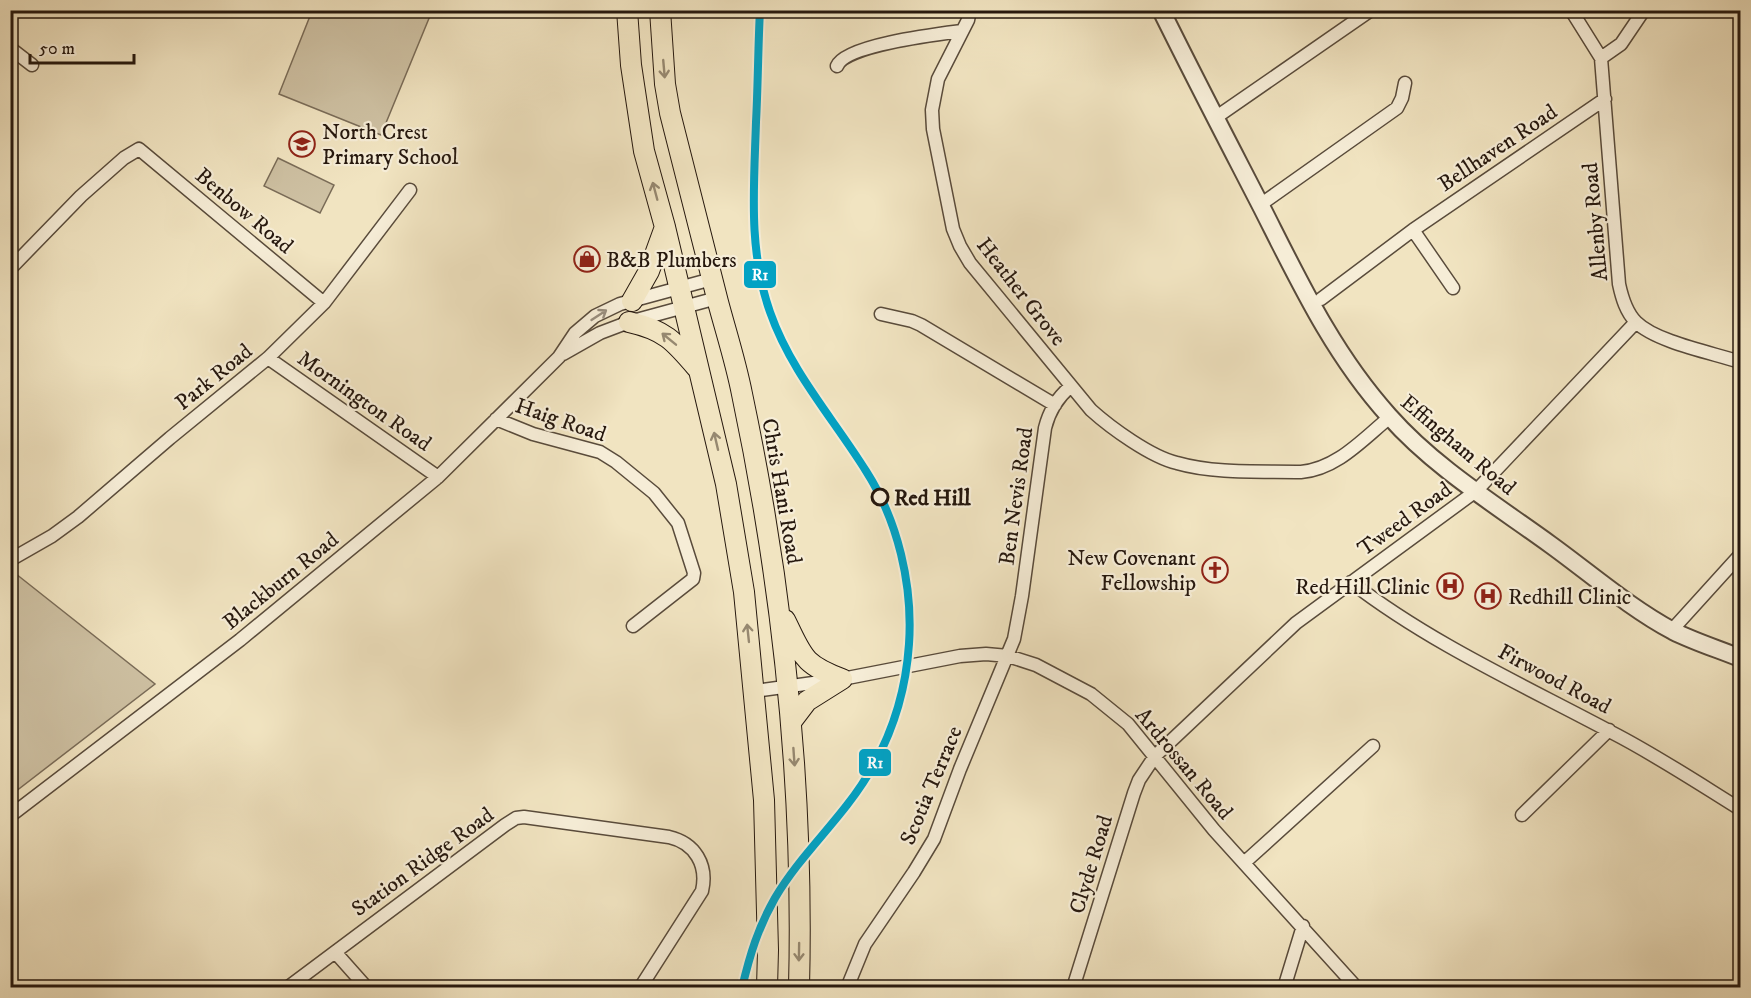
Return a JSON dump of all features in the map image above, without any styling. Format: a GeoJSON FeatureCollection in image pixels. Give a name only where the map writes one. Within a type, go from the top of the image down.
{"type":"FeatureCollection","features":[{"type":"Feature","properties":{"kind":"main road"},"geometry":{"type":"LineString","coordinates":[[627,10],[631,66],[644,152],[665,227],[726,484],[744,592],[764,812],[767,987]]}},
{"type":"Feature","properties":{"kind":"main road","name":"Chris Hani Road"},"geometry":{"type":"LineString","coordinates":[[660,10],[665,84],[670,113],[741,391],[778,607],[794,760],[799,987]]}},
{"type":"Feature","properties":{"kind":"main road"},"geometry":{"type":"LineString","coordinates":[[632,301],[649,272],[665,227]]}},
{"type":"Feature","properties":{"kind":"main road"},"geometry":{"type":"LineString","coordinates":[[629,322],[649,326],[671,339],[699,370]]}},
{"type":"Feature","properties":{"kind":"main road"},"geometry":{"type":"LineString","coordinates":[[778,607],[808,664],[819,671],[842,679]]}},
{"type":"Feature","properties":{"kind":"main road"},"geometry":{"type":"LineString","coordinates":[[791,722],[807,702],[842,679]]}},
{"type":"Feature","properties":{"kind":"street","name":"Heather Grove"},"geometry":{"type":"LineString","coordinates":[[970,10],[938,79],[932,110],[933,129],[953,229],[970,263],[1070,387]]}},
{"type":"Feature","properties":{"kind":"street","name":"Effingham Road"},"geometry":{"type":"LineString","coordinates":[[1161,10],[1329,336],[1349,367],[1390,417],[1415,442],[1476,491],[1642,612],[1672,630],[1740,658]]}},
{"type":"Feature","properties":{"kind":"street"},"geometry":{"type":"LineString","coordinates":[[1215,118],[1371,10]]}},
{"type":"Feature","properties":{"kind":"street","name":"Allenby Road"},"geometry":{"type":"LineString","coordinates":[[1571,10],[1601,58],[1619,284],[1623,300],[1636,322]]}},
{"type":"Feature","properties":{"kind":"street"},"geometry":{"type":"LineString","coordinates":[[1601,58],[1621,44],[1644,10]]}},
{"type":"Feature","properties":{"kind":"street"},"geometry":{"type":"LineString","coordinates":[[837,66],[844,56],[860,50],[933,34],[962,31]]}},
{"type":"Feature","properties":{"kind":"street"},"geometry":{"type":"LineString","coordinates":[[10,48],[32,65]]}},
{"type":"Feature","properties":{"kind":"street"},"geometry":{"type":"LineString","coordinates":[[1260,205],[1397,108],[1405,83]]}},
{"type":"Feature","properties":{"kind":"street","name":"Bellhaven Road"},"geometry":{"type":"LineString","coordinates":[[1321,298],[1413,230],[1605,99]]}},
{"type":"Feature","properties":{"kind":"street","name":"Benbow Road"},"geometry":{"type":"LineString","coordinates":[[10,269],[81,196],[124,158],[139,149],[324,303]]}},
{"type":"Feature","properties":{"kind":"street","name":"Park Road"},"geometry":{"type":"LineString","coordinates":[[10,560],[52,536],[78,517],[268,358],[324,303],[410,190]]}},
{"type":"Feature","properties":{"kind":"street"},"geometry":{"type":"LineString","coordinates":[[1413,230],[1453,288]]}},
{"type":"Feature","properties":{"kind":"street","name":"Blackburn Road"},"geometry":{"type":"LineString","coordinates":[[10,816],[240,640],[438,477],[559,357],[575,333],[596,316],[620,304],[679,288],[715,289]]}},
{"type":"Feature","properties":{"kind":"street","name":"Blackburn Road"},"geometry":{"type":"LineString","coordinates":[[559,357],[600,333],[629,322],[683,307],[715,289]]}},
{"type":"Feature","properties":{"kind":"street"},"geometry":{"type":"LineString","coordinates":[[881,314],[921,325],[1055,405]]}},
{"type":"Feature","properties":{"kind":"street"},"geometry":{"type":"LineString","coordinates":[[1636,322],[1661,337],[1740,362]]}},
{"type":"Feature","properties":{"kind":"street","name":"Tweed Road"},"geometry":{"type":"LineString","coordinates":[[1155,756],[1296,623],[1476,491],[1636,322]]}},
{"type":"Feature","properties":{"kind":"street","name":"Mornington Road"},"geometry":{"type":"LineString","coordinates":[[268,358],[438,477]]}},
{"type":"Feature","properties":{"kind":"street"},"geometry":{"type":"LineString","coordinates":[[1070,387],[1106,423],[1164,459],[1210,468],[1313,471],[1337,460],[1390,417]]}},
{"type":"Feature","properties":{"kind":"street","name":"Ben Nevis Road"},"geometry":{"type":"LineString","coordinates":[[1008,656],[1014,639],[1022,596],[1047,417],[1062,394],[1070,387]]}},
{"type":"Feature","properties":{"kind":"street","name":"Haig Road"},"geometry":{"type":"LineString","coordinates":[[496,419],[532,434],[600,452],[654,493],[678,523],[694,573],[693,579],[633,626]]}},
{"type":"Feature","properties":{"kind":"street"},"geometry":{"type":"LineString","coordinates":[[1672,630],[1740,555]]}},
{"type":"Feature","properties":{"kind":"street","name":"Firwood Road"},"geometry":{"type":"LineString","coordinates":[[1351,582],[1390,612],[1638,746],[1740,809]]}},
{"type":"Feature","properties":{"kind":"street","name":"Ardrossan Road"},"geometry":{"type":"LineString","coordinates":[[754,692],[842,679],[943,658],[986,654],[1008,656],[1036,665],[1091,694],[1128,724],[1207,822],[1357,987]]}},
{"type":"Feature","properties":{"kind":"street","name":"Scotia Terrace"},"geometry":{"type":"LineString","coordinates":[[847,987],[865,944],[877,923],[914,872],[934,839],[1008,656]]}},
{"type":"Feature","properties":{"kind":"street"},"geometry":{"type":"LineString","coordinates":[[1522,815],[1609,730]]}},
{"type":"Feature","properties":{"kind":"street"},"geometry":{"type":"LineString","coordinates":[[1245,862],[1373,746]]}},
{"type":"Feature","properties":{"kind":"street","name":"Clyde Road"},"geometry":{"type":"LineString","coordinates":[[1073,987],[1134,793],[1139,780],[1155,756]]}},
{"type":"Feature","properties":{"kind":"street","name":"Station Ridge Road"},"geometry":{"type":"LineString","coordinates":[[287,987],[516,818],[524,817],[669,837],[684,842],[696,852],[702,867],[704,883],[698,898],[640,987]]}},
{"type":"Feature","properties":{"kind":"street"},"geometry":{"type":"LineString","coordinates":[[1284,987],[1303,926]]}},
{"type":"Feature","properties":{"kind":"street"},"geometry":{"type":"LineString","coordinates":[[335,952],[367,987]]}},
{"type":"Feature","properties":{"kind":"shaded area"},"geometry":{"type":"Polygon","coordinates":[[[312,11],[432,11],[381,135],[279,94],[312,11]]]}},
{"type":"Feature","properties":{"kind":"shaded area"},"geometry":{"type":"Polygon","coordinates":[[[278,158],[334,185],[320,213],[264,186],[278,158]]]}},
{"type":"Feature","properties":{"kind":"shaded area"},"geometry":{"type":"Polygon","coordinates":[[[10,570],[155,684],[11,795],[10,570]]]}},
{"type":"Feature","properties":{"kind":"transit line","name":"R1"},"geometry":{"type":"LineString","coordinates":[[742,988],[755,942],[775,898],[800,862],[860,787],[882,749],[903,688],[910,622],[906,577],[895,532],[887,511],[866,471],[789,355],[770,312],[763,289],[755,242],[754,218],[760,10]]}},
{"type":"Feature","properties":{"kind":"place","name":"North Crest Primary School"},"geometry":{"type":"Point","coordinates":[302,144]}},
{"type":"Feature","properties":{"kind":"place","name":"B&B Plumbers"},"geometry":{"type":"Point","coordinates":[587,259]}},
{"type":"Feature","properties":{"kind":"place","name":"Red Hill"},"geometry":{"type":"Point","coordinates":[880,497]}},
{"type":"Feature","properties":{"kind":"place","name":"New Covenant Fellowship"},"geometry":{"type":"Point","coordinates":[1215,570]}},
{"type":"Feature","properties":{"kind":"place","name":"Red Hill Clinic"},"geometry":{"type":"Point","coordinates":[1450,586]}},
{"type":"Feature","properties":{"kind":"place","name":"Redhill Clinic"},"geometry":{"type":"Point","coordinates":[1488,596]}}]}
